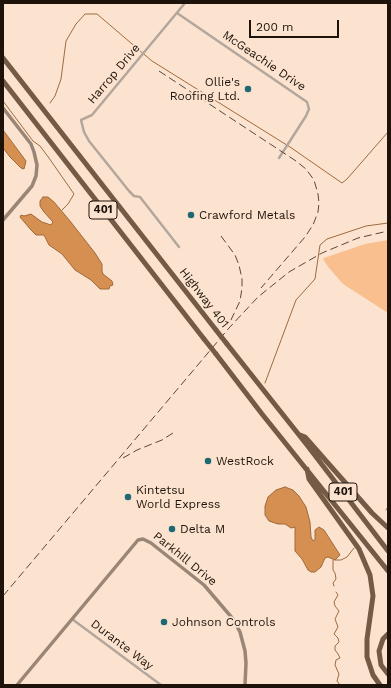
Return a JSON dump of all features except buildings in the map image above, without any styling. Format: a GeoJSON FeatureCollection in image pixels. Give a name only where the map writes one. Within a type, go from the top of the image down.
{"type":"FeatureCollection","features":[{"type":"Feature","properties":{"kind":"highway","name":"Highway 401"},"geometry":{"type":"LineString","coordinates":[[3,58],[298,433],[388,551]]}},
{"type":"Feature","properties":{"kind":"highway","name":"401"},"geometry":{"type":"LineString","coordinates":[[3,81],[262,414],[307,468],[388,571]]}},
{"type":"Feature","properties":{"kind":"highway"},"geometry":{"type":"LineString","coordinates":[[298,433],[305,437],[372,513],[388,528]]}},
{"type":"Feature","properties":{"kind":"highway"},"geometry":{"type":"LineString","coordinates":[[307,468],[309,479],[359,549],[370,575],[373,596],[366,657],[372,675],[380,685]]}},
{"type":"Feature","properties":{"kind":"highway"},"geometry":{"type":"LineString","coordinates":[[388,634],[383,639],[379,651],[381,665],[388,674]]}},
{"type":"Feature","properties":{"kind":"street","name":"Harrop Drive"},"geometry":{"type":"LineString","coordinates":[[179,247],[140,197],[134,196],[129,191],[89,140],[84,132],[82,120],[92,115],[185,3]]}},
{"type":"Feature","properties":{"kind":"street","name":"McGeachie Drive"},"geometry":{"type":"LineString","coordinates":[[177,14],[307,102],[309,109],[306,116],[279,158]]}},
{"type":"Feature","properties":{"kind":"street"},"geometry":{"type":"LineString","coordinates":[[3,108],[30,144],[34,152],[37,165],[36,176],[32,186],[3,220]]}},
{"type":"Feature","properties":{"kind":"street","name":"Parkhill Drive"},"geometry":{"type":"LineString","coordinates":[[17,685],[138,540],[145,539],[204,586],[233,619],[240,632],[245,651],[245,685]]}},
{"type":"Feature","properties":{"kind":"street","name":"Durante Way"},"geometry":{"type":"LineString","coordinates":[[72,619],[161,685]]}},
{"type":"Feature","properties":{"kind":"shaded area"},"geometry":{"type":"Polygon","coordinates":[[[3,130],[26,161],[24,169],[10,157],[3,148],[3,130]]]}},
{"type":"Feature","properties":{"kind":"shaded area"},"geometry":{"type":"Polygon","coordinates":[[[43,197],[48,197],[54,202],[95,253],[102,264],[103,274],[112,281],[113,285],[110,286],[109,289],[100,289],[91,280],[75,270],[62,254],[49,245],[44,235],[36,235],[20,217],[21,215],[24,216],[31,214],[42,222],[51,225],[53,222],[40,206],[40,201],[43,197]]]}},
{"type":"Feature","properties":{"kind":"shaded area"},"geometry":{"type":"Polygon","coordinates":[[[388,240],[388,313],[343,284],[323,259],[365,244],[388,240]]]}},
{"type":"Feature","properties":{"kind":"shaded area"},"geometry":{"type":"Polygon","coordinates":[[[285,487],[293,490],[306,507],[313,541],[315,540],[315,530],[319,527],[324,530],[340,555],[335,560],[328,557],[325,558],[321,567],[315,572],[308,570],[302,559],[295,551],[295,527],[291,528],[285,524],[278,524],[269,521],[265,515],[265,506],[268,497],[276,490],[285,487]]]}},
{"type":"Feature","properties":{"kind":"waterway"},"geometry":{"type":"LineString","coordinates":[[50,103],[55,96],[61,79],[66,41],[76,24],[85,14],[97,14],[152,61],[290,147],[342,183],[388,132]]}},
{"type":"Feature","properties":{"kind":"waterway"},"geometry":{"type":"LineString","coordinates":[[3,101],[33,141],[40,146],[74,194],[62,210]]}},
{"type":"Feature","properties":{"kind":"waterway"},"geometry":{"type":"LineString","coordinates":[[265,383],[296,300],[315,279],[320,245],[327,239],[366,226],[388,223]]}},
{"type":"Feature","properties":{"kind":"waterway"},"geometry":{"type":"LineString","coordinates":[[335,560],[341,560],[347,557],[354,548]]}},
{"type":"Feature","properties":{"kind":"waterway"},"geometry":{"type":"LineString","coordinates":[[333,560],[333,570],[336,579],[333,583],[334,586]]}},
{"type":"Feature","properties":{"kind":"waterway"},"geometry":{"type":"LineString","coordinates":[[336,592],[338,595],[334,602],[339,611],[335,619],[338,627],[334,634],[338,638],[339,642],[335,646],[335,650],[340,658],[336,660],[335,665],[339,674],[337,681],[340,685]]}},
{"type":"Feature","properties":{"kind":"railway"},"geometry":{"type":"LineString","coordinates":[[159,71],[296,161],[306,169],[314,180],[319,203],[318,212],[313,225],[305,237],[261,288]]}},
{"type":"Feature","properties":{"kind":"railway"},"geometry":{"type":"LineString","coordinates":[[3,596],[229,328],[258,297],[289,272],[322,253],[358,238],[388,231]]}},
{"type":"Feature","properties":{"kind":"railway"},"geometry":{"type":"LineString","coordinates":[[221,236],[235,255],[242,279],[240,301],[230,322]]}},
{"type":"Feature","properties":{"kind":"railway"},"geometry":{"type":"LineString","coordinates":[[123,458],[137,450],[162,440],[173,433]]}},
{"type":"Feature","properties":{"kind":"place","name":"Ollie's Roofing Ltd."},"geometry":{"type":"Point","coordinates":[248,89]}},
{"type":"Feature","properties":{"kind":"place","name":"Crawford Metals"},"geometry":{"type":"Point","coordinates":[191,215]}},
{"type":"Feature","properties":{"kind":"place","name":"WestRock"},"geometry":{"type":"Point","coordinates":[208,461]}},
{"type":"Feature","properties":{"kind":"place","name":"Kintetsu World Express"},"geometry":{"type":"Point","coordinates":[128,497]}},
{"type":"Feature","properties":{"kind":"place","name":"Delta M"},"geometry":{"type":"Point","coordinates":[172,529]}},
{"type":"Feature","properties":{"kind":"place","name":"Johnson Controls"},"geometry":{"type":"Point","coordinates":[164,622]}}]}
